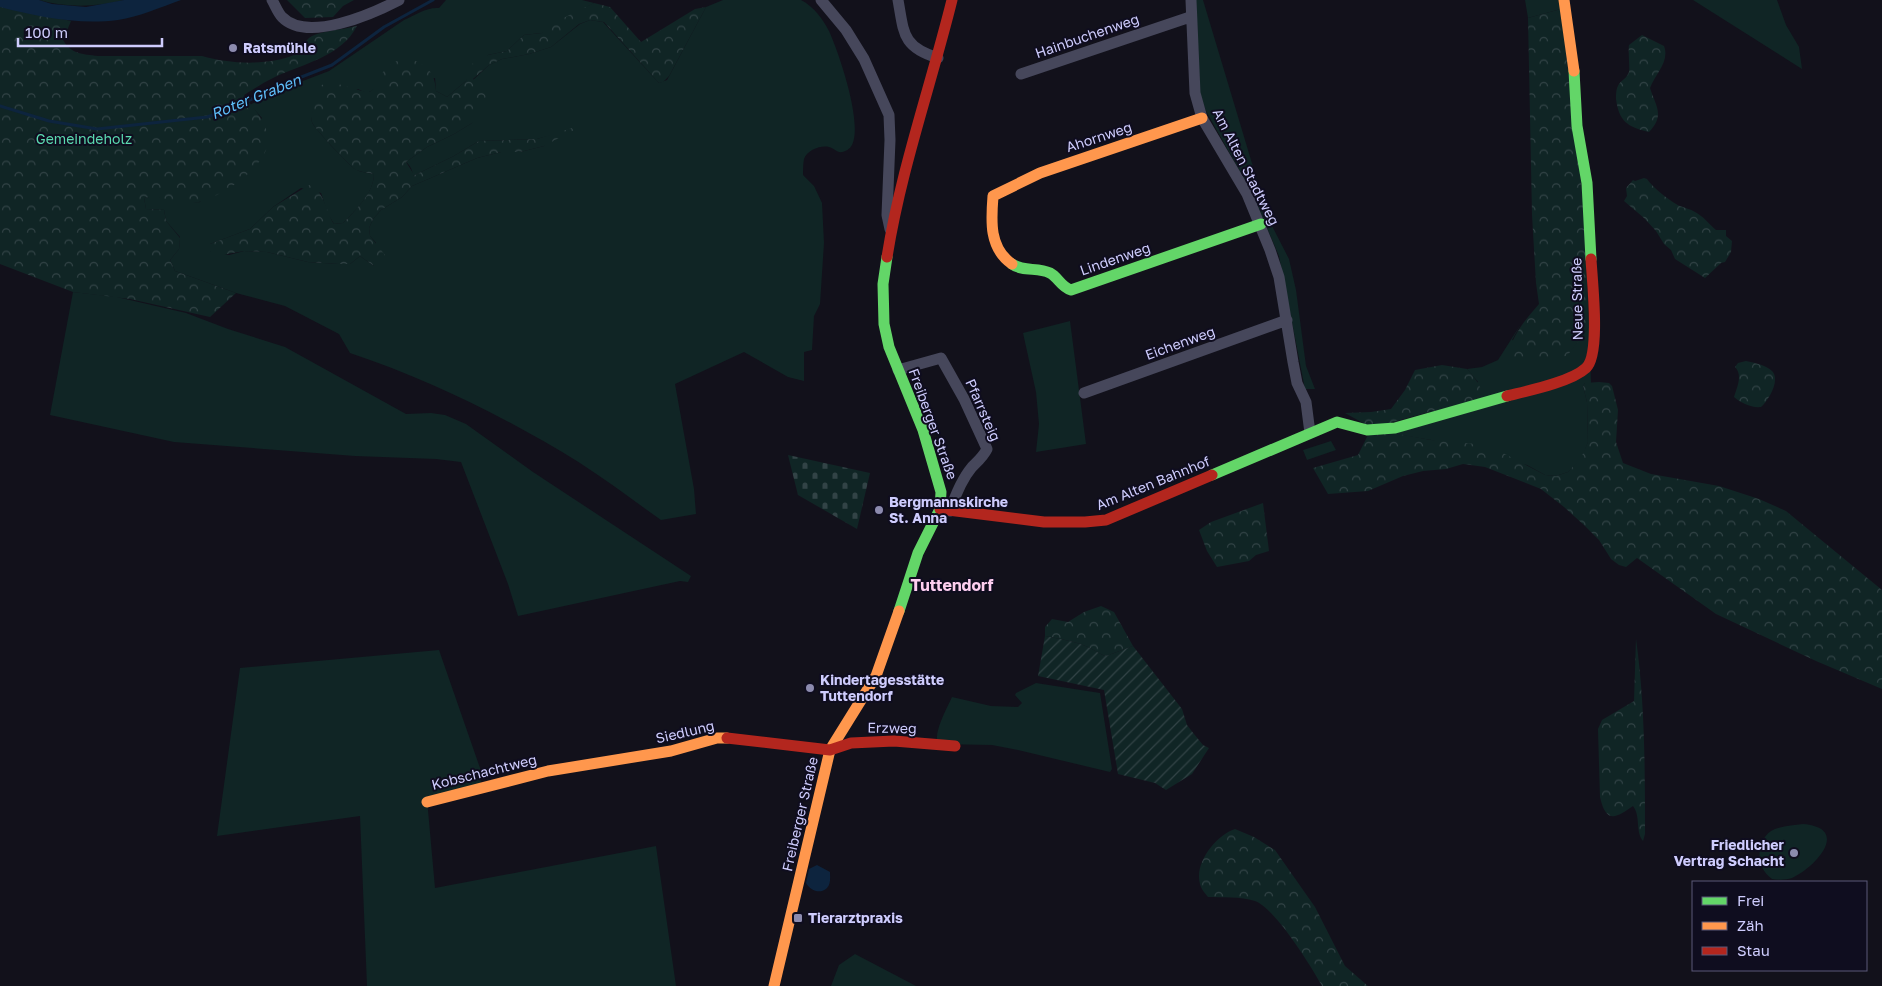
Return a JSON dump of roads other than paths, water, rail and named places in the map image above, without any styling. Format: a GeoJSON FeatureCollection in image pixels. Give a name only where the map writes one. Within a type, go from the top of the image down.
{"type":"FeatureCollection","features":[{"type":"Feature","properties":{"kind":"street"},"geometry":{"type":"LineString","coordinates":[[272,0],[281,17],[292,24],[318,28],[350,21],[398,0]]}},
{"type":"Feature","properties":{"kind":"street"},"geometry":{"type":"LineString","coordinates":[[821,0],[846,30],[864,59],[889,115],[887,215],[891,233]]}},
{"type":"Feature","properties":{"kind":"street"},"geometry":{"type":"LineString","coordinates":[[898,0],[907,40],[926,54],[938,58]]}},
{"type":"Feature","properties":{"kind":"street","name":"Freiberger Straße"},"geometry":{"type":"LineString","coordinates":[[774,986],[830,750],[876,676],[897,620],[918,553],[945,510],[938,478],[922,430],[889,347],[884,324],[883,284],[891,233],[923,103],[938,58],[952,0]]}},
{"type":"Feature","properties":{"kind":"street","name":"Am Alten Stadtweg"},"geometry":{"type":"LineString","coordinates":[[1191,0],[1190,17],[1195,93],[1202,118],[1247,194],[1261,224],[1279,277],[1293,362],[1297,382],[1306,402],[1310,433]]}},
{"type":"Feature","properties":{"kind":"street","name":"Neue Straße"},"geometry":{"type":"LineString","coordinates":[[1310,433],[1337,422],[1367,430],[1395,428],[1554,383],[1577,374],[1588,367],[1595,339],[1588,183],[1577,126],[1574,67],[1564,0]]}},
{"type":"Feature","properties":{"kind":"street","name":"Hainbuchenweg"},"geometry":{"type":"LineString","coordinates":[[1021,74],[1190,17]]}},
{"type":"Feature","properties":{"kind":"street","name":"Ahornweg"},"geometry":{"type":"LineString","coordinates":[[1007,187],[1055,167],[1122,147],[1202,118]]}},
{"type":"Feature","properties":{"kind":"street","name":"Lindenweg"},"geometry":{"type":"LineString","coordinates":[[1007,187],[994,196],[991,225],[995,244],[1015,266],[1049,273],[1064,288],[1071,290],[1261,224]]}},
{"type":"Feature","properties":{"kind":"street","name":"Eichenweg"},"geometry":{"type":"LineString","coordinates":[[1084,393],[1287,320]]}},
{"type":"Feature","properties":{"kind":"street","name":"Pfarrsteig"},"geometry":{"type":"LineString","coordinates":[[898,370],[941,358],[987,448],[983,457],[972,468],[945,510]]}},
{"type":"Feature","properties":{"kind":"street","name":"Am Alten Bahnhof"},"geometry":{"type":"LineString","coordinates":[[945,510],[1031,522],[1087,523],[1106,520],[1310,433]]}},
{"type":"Feature","properties":{"kind":"street","name":"Siedlung"},"geometry":{"type":"LineString","coordinates":[[548,771],[671,752],[717,738],[744,738],[830,750]]}},
{"type":"Feature","properties":{"kind":"street","name":"Erzweg"},"geometry":{"type":"LineString","coordinates":[[830,750],[851,743],[886,742],[955,746]]}},
{"type":"Feature","properties":{"kind":"street","name":"Kobschachtweg"},"geometry":{"type":"LineString","coordinates":[[427,802],[548,771]]}},
{"type":"Feature","properties":{"kind":"water"},"geometry":{"type":"Polygon","coordinates":[[[0,0],[39,0],[52,4],[86,7],[124,0],[181,0],[126,19],[73,21],[44,17],[0,7],[0,0]]]}},
{"type":"Feature","properties":{"kind":"water"},"geometry":{"type":"Polygon","coordinates":[[[817,865],[830,872],[829,885],[821,891],[813,890],[806,883],[809,869],[817,865]]]}},
{"type":"Feature","properties":{"kind":"waterway","name":"Roter Graben"},"geometry":{"type":"LineString","coordinates":[[0,106],[49,121],[97,129],[207,117],[233,108],[281,85],[332,65],[384,27],[433,0]]}},
{"type":"Feature","properties":{"kind":"place","name":"Ratsmühle"},"geometry":{"type":"Point","coordinates":[233,48]}},
{"type":"Feature","properties":{"kind":"place","name":"Bergmannskirche St. Anna"},"geometry":{"type":"Point","coordinates":[879,510]}},
{"type":"Feature","properties":{"kind":"place","name":"Kindertagesstätte Tuttendorf"},"geometry":{"type":"Point","coordinates":[810,688]}},
{"type":"Feature","properties":{"kind":"place","name":"Friedlicher Vertrag Schacht"},"geometry":{"type":"Point","coordinates":[1794,853]}},
{"type":"Feature","properties":{"kind":"place","name":"Tierarztpraxis"},"geometry":{"type":"Point","coordinates":[798,918]}},
{"type":"Feature","properties":{"kind":"district","name":"Tuttendorf"},"geometry":{"type":"Point","coordinates":[952,585]}},
{"type":"Feature","properties":{"kind":"park label","name":"Gemeindeholz"},"geometry":{"type":"Point","coordinates":[84,139]}}]}
